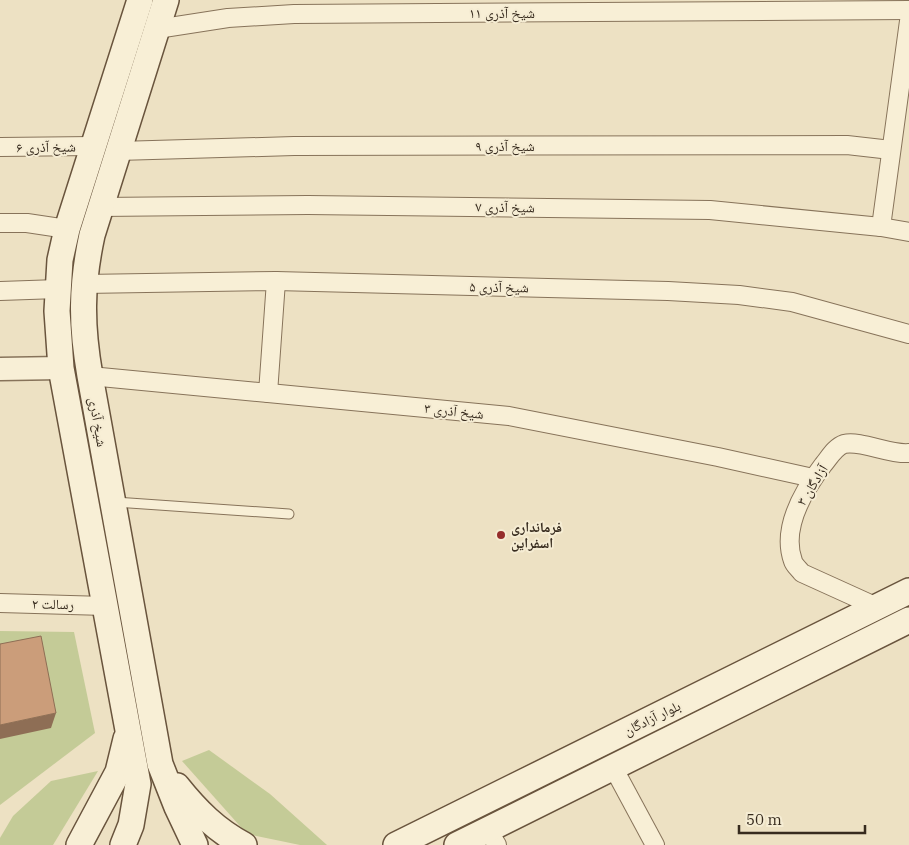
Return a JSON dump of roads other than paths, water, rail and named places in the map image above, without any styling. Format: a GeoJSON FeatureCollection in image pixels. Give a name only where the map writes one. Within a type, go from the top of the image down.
{"type":"FeatureCollection","features":[{"type":"Feature","properties":{"kind":"main road","name":"شیخ آذری"},"geometry":{"type":"LineString","coordinates":[[123,845],[132,825],[138,784],[61,368],[57,311],[60,260],[67,229],[140,0]]}},
{"type":"Feature","properties":{"kind":"main road","name":"شیخ آذری"},"geometry":{"type":"LineString","coordinates":[[166,0],[100,207],[86,264],[82,311],[90,376],[160,764],[176,807],[195,845]]}},
{"type":"Feature","properties":{"kind":"main road"},"geometry":{"type":"LineString","coordinates":[[61,368],[90,376]]}},
{"type":"Feature","properties":{"kind":"main road","name":"بلوار آزادگان"},"geometry":{"type":"LineString","coordinates":[[396,845],[909,591]]}},
{"type":"Feature","properties":{"kind":"main road","name":"بلوار آزادگان"},"geometry":{"type":"LineString","coordinates":[[457,845],[492,837],[613,767],[909,620]]}},
{"type":"Feature","properties":{"kind":"main road"},"geometry":{"type":"LineString","coordinates":[[79,845],[118,772],[128,729]]}},
{"type":"Feature","properties":{"kind":"main road"},"geometry":{"type":"LineString","coordinates":[[160,764],[198,811],[228,836],[244,845]]}},
{"type":"Feature","properties":{"kind":"street","name":"شیخ آذری ۱۱"},"geometry":{"type":"LineString","coordinates":[[157,29],[228,18],[511,6],[909,10]]}},
{"type":"Feature","properties":{"kind":"street"},"geometry":{"type":"LineString","coordinates":[[881,227],[909,21]]}},
{"type":"Feature","properties":{"kind":"street","name":"شیخ آذری ۹"},"geometry":{"type":"LineString","coordinates":[[118,151],[294,146],[818,145],[847,145],[892,150]]}},
{"type":"Feature","properties":{"kind":"street","name":"شیخ آذری ۶"},"geometry":{"type":"LineString","coordinates":[[0,147],[92,146]]}},
{"type":"Feature","properties":{"kind":"street","name":"شیخ آذری ۷"},"geometry":{"type":"LineString","coordinates":[[100,207],[308,205],[710,210],[881,227],[909,232]]}},
{"type":"Feature","properties":{"kind":"street"},"geometry":{"type":"LineString","coordinates":[[0,223],[27,223],[67,229]]}},
{"type":"Feature","properties":{"kind":"street"},"geometry":{"type":"LineString","coordinates":[[268,394],[276,281]]}},
{"type":"Feature","properties":{"kind":"street","name":"شیخ آذری ۵"},"geometry":{"type":"LineString","coordinates":[[84,284],[276,281],[668,291],[739,295],[792,302],[909,334]]}},
{"type":"Feature","properties":{"kind":"street"},"geometry":{"type":"LineString","coordinates":[[0,291],[58,289]]}},
{"type":"Feature","properties":{"kind":"street"},"geometry":{"type":"LineString","coordinates":[[0,370],[61,368]]}},
{"type":"Feature","properties":{"kind":"street","name":"شیخ آذری ۳"},"geometry":{"type":"LineString","coordinates":[[90,376],[509,416],[718,457],[813,478]]}},
{"type":"Feature","properties":{"kind":"street","name":"آزادگان ۳"},"geometry":{"type":"LineString","coordinates":[[877,607],[802,573],[793,562],[791,552],[791,530],[794,514],[813,478],[838,446],[846,444],[897,453],[909,453]]}},
{"type":"Feature","properties":{"kind":"street","name":"رسالت ۲"},"geometry":{"type":"LineString","coordinates":[[0,603],[105,606]]}},
{"type":"Feature","properties":{"kind":"street"},"geometry":{"type":"LineString","coordinates":[[613,767],[655,845]]}},
{"type":"Feature","properties":{"kind":"lane"},"geometry":{"type":"LineString","coordinates":[[112,502],[289,514]]}},
{"type":"Feature","properties":{"kind":"place","name":"فرمانداری اسفراین"},"geometry":{"type":"Point","coordinates":[501,535]}}]}
